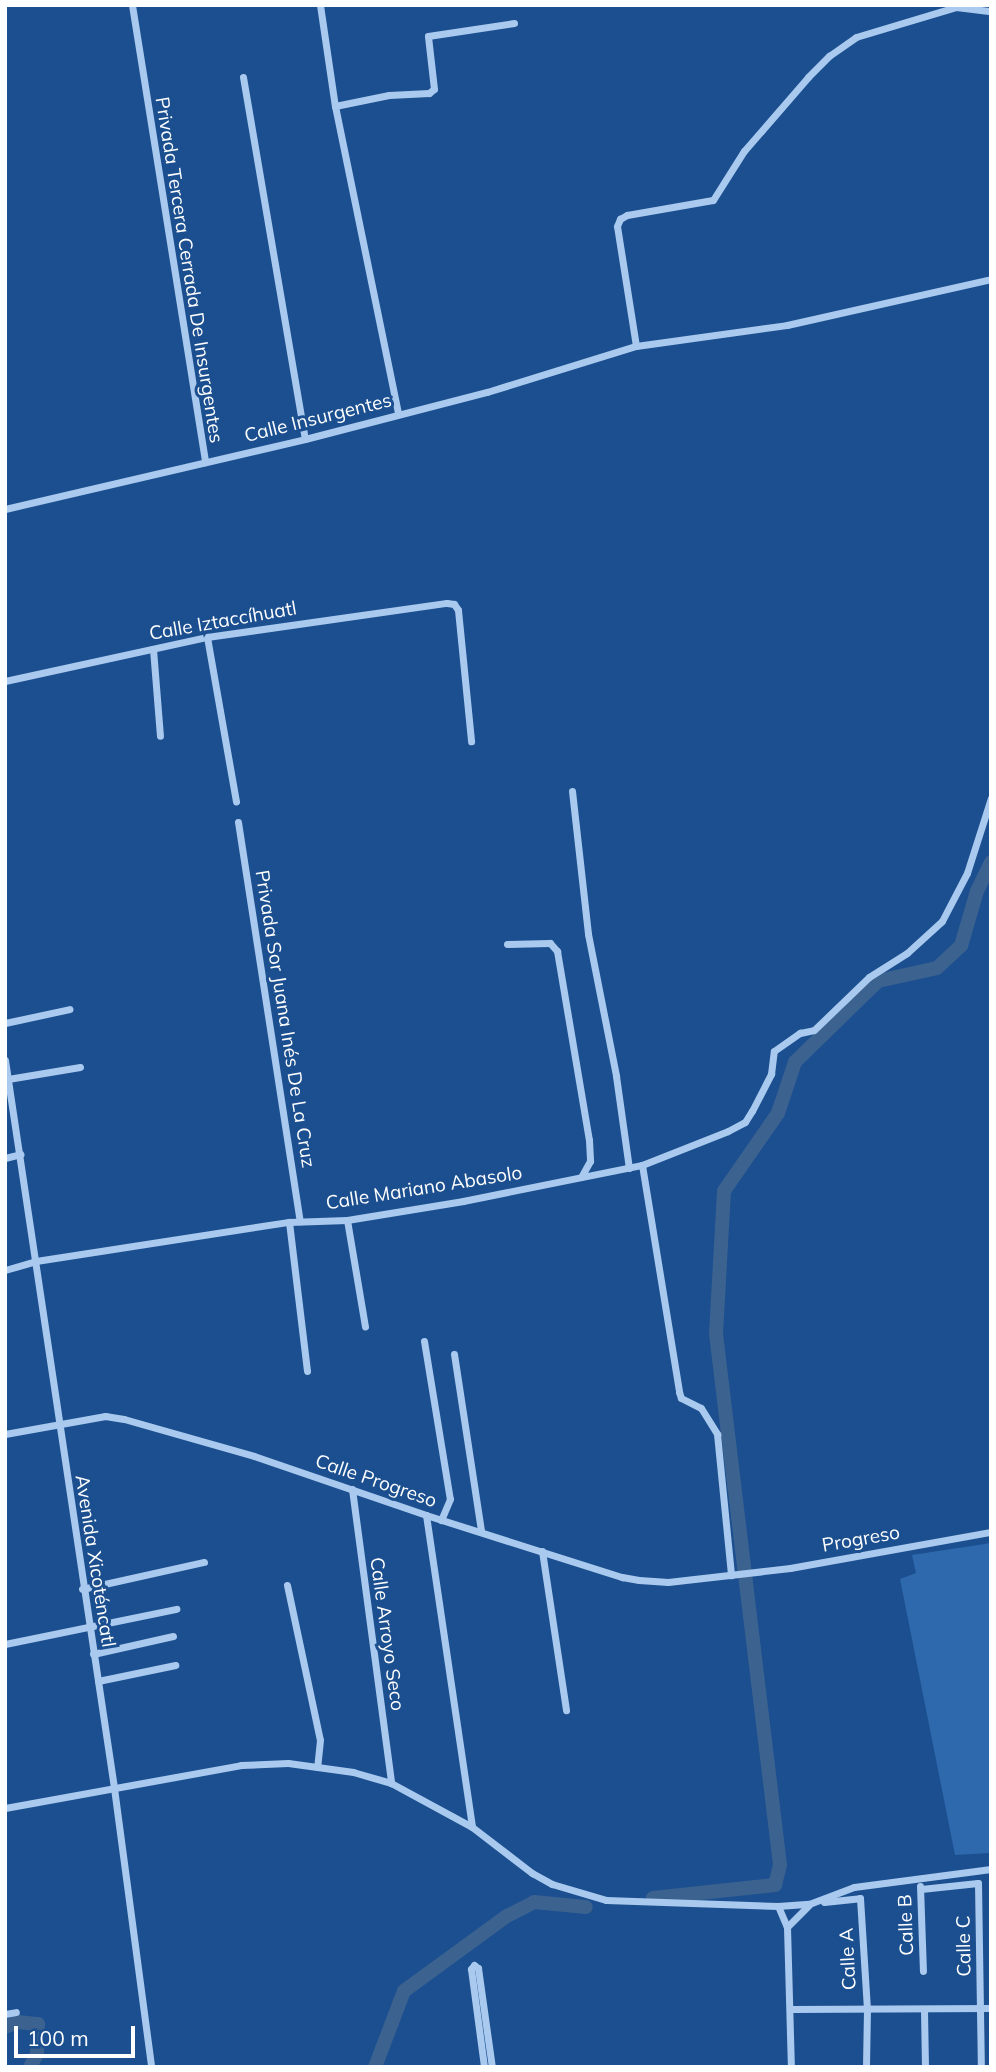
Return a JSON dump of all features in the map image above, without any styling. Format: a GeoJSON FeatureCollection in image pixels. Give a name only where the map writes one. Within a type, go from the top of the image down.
{"type":"FeatureCollection","features":[{"type":"Feature","properties":{"kind":"street","name":"Privada Tercera Cerrada De Insurgentes"},"geometry":{"type":"LineString","coordinates":[[132,5],[205,461]]}},
{"type":"Feature","properties":{"kind":"street"},"geometry":{"type":"LineString","coordinates":[[320,5],[335,106],[398,414]]}},
{"type":"Feature","properties":{"kind":"street"},"geometry":{"type":"LineString","coordinates":[[636,346],[617,226],[620,219],[626,215],[713,200],[744,151],[808,77],[829,56],[856,37],[956,7],[991,11]]}},
{"type":"Feature","properties":{"kind":"street"},"geometry":{"type":"LineString","coordinates":[[335,106],[389,95],[429,93],[434,89],[428,36],[514,23]]}},
{"type":"Feature","properties":{"kind":"street"},"geometry":{"type":"LineString","coordinates":[[243,77],[305,439]]}},
{"type":"Feature","properties":{"kind":"street","name":"Calle Insurgentes"},"geometry":{"type":"LineString","coordinates":[[5,509],[64,498],[487,392],[636,346],[787,324],[991,279]]}},
{"type":"Feature","properties":{"kind":"street","name":"Calle Iztaccíhuatl"},"geometry":{"type":"LineString","coordinates":[[5,681],[207,637],[447,603],[454,604],[457,610],[471,741]]}},
{"type":"Feature","properties":{"kind":"street"},"geometry":{"type":"LineString","coordinates":[[207,637],[236,801]]}},
{"type":"Feature","properties":{"kind":"street"},"geometry":{"type":"LineString","coordinates":[[153,649],[160,736]]}},
{"type":"Feature","properties":{"kind":"street"},"geometry":{"type":"LineString","coordinates":[[572,791],[588,934],[616,1076],[629,1168]]}},
{"type":"Feature","properties":{"kind":"street","name":"Calle Mariano Abasolo"},"geometry":{"type":"LineString","coordinates":[[5,1270],[36,1261],[289,1222],[347,1220],[463,1201],[629,1168],[745,1122],[771,1074],[772,1056],[781,1044],[800,1033],[814,1030],[869,977],[907,953],[942,921],[967,873],[991,798]]}},
{"type":"Feature","properties":{"kind":"street","name":"Privada Sor Juana Inés De La Cruz"},"geometry":{"type":"LineString","coordinates":[[238,822],[300,1221]]}},
{"type":"Feature","properties":{"kind":"street"},"geometry":{"type":"LineString","coordinates":[[507,944],[550,943],[557,951],[589,1140],[590,1161],[581,1177]]}},
{"type":"Feature","properties":{"kind":"street"},"geometry":{"type":"LineString","coordinates":[[5,1023],[70,1009]]}},
{"type":"Feature","properties":{"kind":"street","name":"Avenida Xicoténcatl"},"geometry":{"type":"LineString","coordinates":[[5,1060],[21,1154],[82,1589],[114,1788],[152,2067]]}},
{"type":"Feature","properties":{"kind":"street"},"geometry":{"type":"LineString","coordinates":[[7,1074],[80,1067]]}},
{"type":"Feature","properties":{"kind":"street"},"geometry":{"type":"LineString","coordinates":[[5,1158],[21,1154]]}},
{"type":"Feature","properties":{"kind":"street"},"geometry":{"type":"LineString","coordinates":[[642,1165],[679,1392],[686,1402],[701,1408],[717,1434],[734,1575]]}},
{"type":"Feature","properties":{"kind":"street"},"geometry":{"type":"LineString","coordinates":[[347,1220],[365,1326]]}},
{"type":"Feature","properties":{"kind":"street"},"geometry":{"type":"LineString","coordinates":[[289,1222],[307,1371]]}},
{"type":"Feature","properties":{"kind":"street"},"geometry":{"type":"LineString","coordinates":[[424,1341],[450,1499],[441,1520]]}},
{"type":"Feature","properties":{"kind":"street"},"geometry":{"type":"LineString","coordinates":[[454,1354],[481,1531]]}},
{"type":"Feature","properties":{"kind":"street","name":"Calle Progreso"},"geometry":{"type":"LineString","coordinates":[[5,1434],[106,1416],[124,1419],[254,1456],[441,1520],[630,1579],[668,1582],[734,1575]]}},
{"type":"Feature","properties":{"kind":"street","name":"Calle Arroyo Seco"},"geometry":{"type":"LineString","coordinates":[[352,1489],[391,1783]]}},
{"type":"Feature","properties":{"kind":"street"},"geometry":{"type":"LineString","coordinates":[[426,1515],[472,1827]]}},
{"type":"Feature","properties":{"kind":"street","name":"Progreso"},"geometry":{"type":"LineString","coordinates":[[734,1575],[790,1568],[991,1532]]}},
{"type":"Feature","properties":{"kind":"street"},"geometry":{"type":"LineString","coordinates":[[542,1551],[566,1710]]}},
{"type":"Feature","properties":{"kind":"street"},"geometry":{"type":"LineString","coordinates":[[82,1589],[204,1562]]}},
{"type":"Feature","properties":{"kind":"street"},"geometry":{"type":"LineString","coordinates":[[287,1585],[320,1740],[317,1767]]}},
{"type":"Feature","properties":{"kind":"street"},"geometry":{"type":"LineString","coordinates":[[5,1644],[176,1609]]}},
{"type":"Feature","properties":{"kind":"street"},"geometry":{"type":"LineString","coordinates":[[93,1654],[173,1636]]}},
{"type":"Feature","properties":{"kind":"street"},"geometry":{"type":"LineString","coordinates":[[98,1681],[175,1665]]}},
{"type":"Feature","properties":{"kind":"street"},"geometry":{"type":"LineString","coordinates":[[5,1808],[259,1762],[317,1767],[391,1783],[472,1827],[552,1884],[606,1900],[778,1906],[811,1904],[854,1887],[991,1869]]}},
{"type":"Feature","properties":{"kind":"street","name":"Calle B"},"geometry":{"type":"LineString","coordinates":[[920,1878],[923,1970]]}},
{"type":"Feature","properties":{"kind":"street","name":"Calle C"},"geometry":{"type":"LineString","coordinates":[[920,1889],[978,1883],[981,2067]]}},
{"type":"Feature","properties":{"kind":"street","name":"Calle A"},"geometry":{"type":"LineString","coordinates":[[811,1904],[860,1898],[867,2010],[866,2067]]}},
{"type":"Feature","properties":{"kind":"street"},"geometry":{"type":"LineString","coordinates":[[787,1927],[811,1904]]}},
{"type":"Feature","properties":{"kind":"street"},"geometry":{"type":"LineString","coordinates":[[778,1906],[787,1927],[791,2067]]}},
{"type":"Feature","properties":{"kind":"street"},"geometry":{"type":"LineString","coordinates":[[484,2067],[471,1969],[474,1965],[478,1968],[492,2067]]}},
{"type":"Feature","properties":{"kind":"street"},"geometry":{"type":"LineString","coordinates":[[791,2009],[991,2008]]}},
{"type":"Feature","properties":{"kind":"street"},"geometry":{"type":"LineString","coordinates":[[924,2010],[925,2067]]}},
{"type":"Feature","properties":{"kind":"street"},"geometry":{"type":"LineString","coordinates":[[5,2014],[16,2012]]}},
{"type":"Feature","properties":{"kind":"shaded area"},"geometry":{"type":"Polygon","coordinates":[[[991,1543],[991,1853],[955,1855],[900,1579],[916,1573],[912,1555],[991,1543]]]}},
{"type":"Feature","properties":{"kind":"waterway"},"geometry":{"type":"LineString","coordinates":[[653,1898],[775,1885],[780,1865],[716,1334],[724,1191],[778,1113],[795,1062],[878,981],[937,968],[961,946],[977,891],[991,862]]}},
{"type":"Feature","properties":{"kind":"waterway"},"geometry":{"type":"LineString","coordinates":[[375,2067],[404,1991],[507,1916],[534,1902],[586,1907]]}},
{"type":"Feature","properties":{"kind":"waterway"},"geometry":{"type":"LineString","coordinates":[[5,2027],[18,2022],[38,2024],[37,2054],[30,2067]]}}]}
